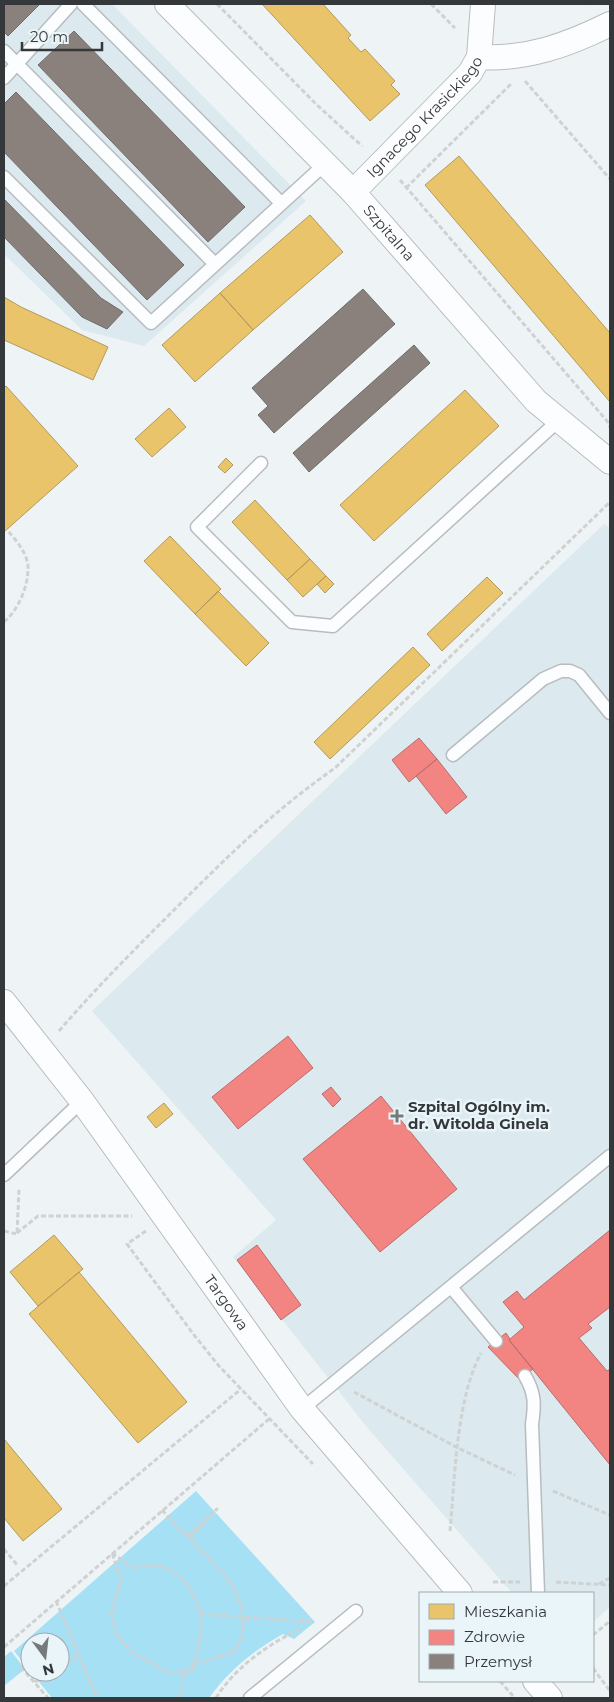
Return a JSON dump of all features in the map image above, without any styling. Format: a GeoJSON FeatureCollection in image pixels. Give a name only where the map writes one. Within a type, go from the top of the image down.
{"type":"FeatureCollection","features":[{"type":"Feature","properties":{"kind":"street","name":"Szpitalna"},"geometry":{"type":"LineString","coordinates":[[167,4],[352,192],[536,401],[610,462]]}},
{"type":"Feature","properties":{"kind":"street","name":"Ignacego Krasickiego"},"geometry":{"type":"LineString","coordinates":[[352,192],[470,74],[479,57],[483,4]]}},
{"type":"Feature","properties":{"kind":"street"},"geometry":{"type":"LineString","coordinates":[[479,57],[517,57],[548,50],[610,24]]}},
{"type":"Feature","properties":{"kind":"street","name":"Targowa"},"geometry":{"type":"LineString","coordinates":[[4,1002],[82,1101],[302,1409],[459,1592]]}},
{"type":"Feature","properties":{"kind":"street"},"geometry":{"type":"LineString","coordinates":[[536,1682],[550,1698]]}},
{"type":"Feature","properties":{"kind":"lane"},"geometry":{"type":"LineString","coordinates":[[4,78],[71,4]]}},
{"type":"Feature","properties":{"kind":"lane"},"geometry":{"type":"LineString","coordinates":[[83,4],[281,203]]}},
{"type":"Feature","properties":{"kind":"lane"},"geometry":{"type":"LineString","coordinates":[[4,51],[215,264]]}},
{"type":"Feature","properties":{"kind":"lane"},"geometry":{"type":"LineString","coordinates":[[4,176],[151,323],[325,164]]}},
{"type":"Feature","properties":{"kind":"lane"},"geometry":{"type":"LineString","coordinates":[[261,463],[197,527],[292,622],[333,626],[558,421]]}},
{"type":"Feature","properties":{"kind":"lane"},"geometry":{"type":"LineString","coordinates":[[453,755],[543,679],[561,670],[570,670],[579,674],[610,713]]}},
{"type":"Feature","properties":{"kind":"lane"},"geometry":{"type":"LineString","coordinates":[[4,1175],[82,1101]]}},
{"type":"Feature","properties":{"kind":"lane"},"geometry":{"type":"LineString","coordinates":[[302,1409],[610,1156]]}},
{"type":"Feature","properties":{"kind":"lane"},"geometry":{"type":"LineString","coordinates":[[451,1287],[494,1337]]}},
{"type":"Feature","properties":{"kind":"lane"},"geometry":{"type":"LineString","coordinates":[[526,1376],[534,1392],[535,1407],[532,1424],[538,1592]]}},
{"type":"Feature","properties":{"kind":"lane"},"geometry":{"type":"LineString","coordinates":[[250,1698],[356,1611]]}},
{"type":"Feature","properties":{"kind":"path"},"geometry":{"type":"LineString","coordinates":[[217,4],[317,105],[368,151]]}},
{"type":"Feature","properties":{"kind":"path"},"geometry":{"type":"LineString","coordinates":[[431,4],[457,30]]}},
{"type":"Feature","properties":{"kind":"path"},"geometry":{"type":"LineString","coordinates":[[406,188],[515,80]]}},
{"type":"Feature","properties":{"kind":"path"},"geometry":{"type":"LineString","coordinates":[[521,80],[527,81],[610,179]]}},
{"type":"Feature","properties":{"kind":"path"},"geometry":{"type":"LineString","coordinates":[[396,176],[609,421],[610,427]]}},
{"type":"Feature","properties":{"kind":"path"},"geometry":{"type":"LineString","coordinates":[[54,1037],[90,994],[249,835],[293,798],[335,768],[610,502]]}},
{"type":"Feature","properties":{"kind":"path"},"geometry":{"type":"LineString","coordinates":[[4,622],[22,597],[28,564],[19,545],[8,531]]}},
{"type":"Feature","properties":{"kind":"path"},"geometry":{"type":"LineString","coordinates":[[17,1234],[19,1186]]}},
{"type":"Feature","properties":{"kind":"path"},"geometry":{"type":"LineString","coordinates":[[17,1234],[38,1216],[133,1216],[138,1211]]}},
{"type":"Feature","properties":{"kind":"path"},"geometry":{"type":"LineString","coordinates":[[4,1231],[17,1234]]}},
{"type":"Feature","properties":{"kind":"path"},"geometry":{"type":"LineString","coordinates":[[450,1531],[458,1448],[468,1384],[474,1366],[494,1337]]}},
{"type":"Feature","properties":{"kind":"path"},"geometry":{"type":"LineString","coordinates":[[335,1382],[458,1448],[610,1515]]}},
{"type":"Feature","properties":{"kind":"path"},"geometry":{"type":"LineString","coordinates":[[4,1586],[241,1389]]}},
{"type":"Feature","properties":{"kind":"path"},"geometry":{"type":"LineString","coordinates":[[4,1647],[269,1419]]}},
{"type":"Feature","properties":{"kind":"path"},"geometry":{"type":"LineString","coordinates":[[112,1553],[121,1579],[111,1615],[118,1637],[132,1652],[169,1673],[183,1673],[193,1666],[233,1652],[238,1647],[243,1632],[244,1617],[234,1588],[190,1538],[217,1509],[187,1537],[162,1510]]}},
{"type":"Feature","properties":{"kind":"path"},"geometry":{"type":"LineString","coordinates":[[4,1549],[18,1566]]}},
{"type":"Feature","properties":{"kind":"path"},"geometry":{"type":"LineString","coordinates":[[112,1553],[134,1568],[150,1565],[168,1569],[185,1581],[194,1594],[201,1614],[201,1630],[193,1666]]}},
{"type":"Feature","properties":{"kind":"path"},"geometry":{"type":"LineString","coordinates":[[598,1584],[610,1578]]}},
{"type":"Feature","properties":{"kind":"path"},"geometry":{"type":"LineString","coordinates":[[56,1601],[97,1698]]}},
{"type":"Feature","properties":{"kind":"path"},"geometry":{"type":"LineString","coordinates":[[201,1614],[315,1622],[275,1641],[224,1684],[216,1698]]}},
{"type":"Feature","properties":{"kind":"path"},"geometry":{"type":"LineString","coordinates":[[594,1634],[610,1621]]}},
{"type":"Feature","properties":{"kind":"path"},"geometry":{"type":"LineString","coordinates":[[70,1661],[79,1656]]}},
{"type":"Feature","properties":{"kind":"path"},"geometry":{"type":"LineString","coordinates":[[594,1669],[610,1691]]}},
{"type":"Feature","properties":{"kind":"path"},"geometry":{"type":"LineString","coordinates":[[177,1698],[182,1692],[183,1673]]}},
{"type":"Feature","properties":{"kind":"path"},"geometry":{"type":"LineString","coordinates":[[35,1682],[48,1698]]}},
{"type":"Feature","properties":{"kind":"path"},"geometry":{"type":"LineString","coordinates":[[501,1682],[515,1698]]}},
{"type":"Feature","properties":{"kind":"shaded area"},"geometry":{"type":"Polygon","coordinates":[[[4,4],[112,4],[306,201],[144,346],[82,330],[4,254],[4,4]]]}},
{"type":"Feature","properties":{"kind":"shaded area","name":"Szpital Ogólny im. dr. Witolda Ginela"},"geometry":{"type":"Polygon","coordinates":[[[604,524],[610,528],[610,1607],[594,1621],[594,1592],[511,1592],[370,1431],[233,1257],[276,1220],[92,1011],[604,524]]]}},
{"type":"Feature","properties":{"kind":"shaded area"},"geometry":{"type":"Polygon","coordinates":[[[196,1491],[315,1622],[294,1639],[283,1634],[252,1654],[233,1670],[209,1698],[52,1698],[39,1682],[70,1682],[70,1632],[36,1632],[196,1491]]]}},
{"type":"Feature","properties":{"kind":"shaded area"},"geometry":{"type":"Polygon","coordinates":[[[20,1646],[20,1658],[14,1651],[20,1646]]]}},
{"type":"Feature","properties":{"kind":"shaded area"},"geometry":{"type":"Polygon","coordinates":[[[11,1651],[20,1663],[20,1673],[4,1686],[4,1657],[11,1651]]]}},
{"type":"Feature","properties":{"kind":"building: Mieszkania"},"geometry":{"type":"Polygon","coordinates":[[[262,4],[323,4],[351,35],[348,38],[361,52],[365,49],[395,81],[391,85],[400,94],[370,121],[262,4]]]}},
{"type":"Feature","properties":{"kind":"building: Mieszkania"},"geometry":{"type":"Polygon","coordinates":[[[459,156],[610,333],[610,402],[425,185],[459,156]]]}},
{"type":"Feature","properties":{"kind":"building: Mieszkania"},"geometry":{"type":"Polygon","coordinates":[[[310,215],[343,252],[253,330],[220,293],[310,215]]]}},
{"type":"Feature","properties":{"kind":"building: Mieszkania"},"geometry":{"type":"Polygon","coordinates":[[[220,293],[253,330],[195,382],[162,345],[220,293]]]}},
{"type":"Feature","properties":{"kind":"building: Mieszkania"},"geometry":{"type":"Polygon","coordinates":[[[4,297],[21,307],[108,347],[93,380],[4,340],[4,297]]]}},
{"type":"Feature","properties":{"kind":"building: Mieszkania"},"geometry":{"type":"Polygon","coordinates":[[[6,386],[78,466],[4,532],[4,388],[6,386]]]}},
{"type":"Feature","properties":{"kind":"building: Mieszkania"},"geometry":{"type":"Polygon","coordinates":[[[465,390],[499,426],[374,541],[340,505],[465,390]]]}},
{"type":"Feature","properties":{"kind":"building: Mieszkania"},"geometry":{"type":"Polygon","coordinates":[[[169,408],[186,427],[152,457],[135,439],[169,408]]]}},
{"type":"Feature","properties":{"kind":"building: Mieszkania"},"geometry":{"type":"Polygon","coordinates":[[[226,458],[233,465],[225,473],[218,467],[226,458]]]}},
{"type":"Feature","properties":{"kind":"building: Mieszkania"},"geometry":{"type":"Polygon","coordinates":[[[255,500],[310,559],[287,580],[232,522],[255,500]]]}},
{"type":"Feature","properties":{"kind":"building: Mieszkania"},"geometry":{"type":"Polygon","coordinates":[[[170,536],[221,589],[195,614],[144,561],[170,536]]]}},
{"type":"Feature","properties":{"kind":"building: Mieszkania"},"geometry":{"type":"Polygon","coordinates":[[[310,559],[326,576],[303,597],[287,580],[310,559]]]}},
{"type":"Feature","properties":{"kind":"building: Mieszkania"},"geometry":{"type":"Polygon","coordinates":[[[326,576],[334,584],[325,593],[317,584],[326,576]]]}},
{"type":"Feature","properties":{"kind":"building: Mieszkania"},"geometry":{"type":"Polygon","coordinates":[[[487,577],[503,593],[442,651],[427,634],[487,577]]]}},
{"type":"Feature","properties":{"kind":"building: Mieszkania"},"geometry":{"type":"Polygon","coordinates":[[[218,591],[269,643],[246,666],[195,614],[218,591]]]}},
{"type":"Feature","properties":{"kind":"building: Mieszkania"},"geometry":{"type":"Polygon","coordinates":[[[413,647],[430,665],[330,759],[314,742],[413,647]]]}},
{"type":"Feature","properties":{"kind":"building: Mieszkania"},"geometry":{"type":"Polygon","coordinates":[[[164,1103],[173,1114],[156,1128],[147,1117],[164,1103]]]}},
{"type":"Feature","properties":{"kind":"building: Mieszkania"},"geometry":{"type":"Polygon","coordinates":[[[54,1235],[83,1269],[38,1306],[10,1272],[54,1235]]]}},
{"type":"Feature","properties":{"kind":"building: Mieszkania"},"geometry":{"type":"Polygon","coordinates":[[[79,1272],[187,1402],[138,1443],[29,1314],[79,1272]]]}},
{"type":"Feature","properties":{"kind":"building: Mieszkania"},"geometry":{"type":"Polygon","coordinates":[[[4,1439],[62,1509],[23,1541],[4,1518],[4,1439]]]}},
{"type":"Feature","properties":{"kind":"building: Zdrowie"},"geometry":{"type":"Polygon","coordinates":[[[419,738],[437,759],[409,782],[392,760],[419,738]]]}},
{"type":"Feature","properties":{"kind":"building: Zdrowie"},"geometry":{"type":"Polygon","coordinates":[[[437,759],[467,797],[446,814],[416,776],[437,759]]]}},
{"type":"Feature","properties":{"kind":"building: Zdrowie"},"geometry":{"type":"Polygon","coordinates":[[[288,1036],[313,1068],[238,1129],[212,1097],[288,1036]]]}},
{"type":"Feature","properties":{"kind":"building: Zdrowie"},"geometry":{"type":"Polygon","coordinates":[[[331,1087],[341,1099],[333,1107],[322,1094],[331,1087]]]}},
{"type":"Feature","properties":{"kind":"building: Zdrowie"},"geometry":{"type":"Polygon","coordinates":[[[381,1096],[457,1189],[380,1252],[303,1159],[381,1096]]]}},
{"type":"Feature","properties":{"kind":"building: Zdrowie"},"geometry":{"type":"Polygon","coordinates":[[[610,1230],[610,1307],[588,1324],[592,1328],[579,1338],[607,1371],[610,1369],[610,1465],[509,1340],[524,1327],[503,1302],[517,1291],[524,1300],[610,1230]]]}},
{"type":"Feature","properties":{"kind":"building: Zdrowie"},"geometry":{"type":"Polygon","coordinates":[[[257,1245],[301,1305],[281,1320],[237,1260],[257,1245]]]}},
{"type":"Feature","properties":{"kind":"building: Zdrowie"},"geometry":{"type":"Polygon","coordinates":[[[506,1333],[509,1340],[533,1369],[520,1380],[488,1347],[506,1333]]]}},
{"type":"Feature","properties":{"kind":"building: Przemysł"},"geometry":{"type":"Polygon","coordinates":[[[4,4],[40,4],[8,36],[4,32],[4,4]]]}},
{"type":"Feature","properties":{"kind":"building: Przemysł"},"geometry":{"type":"Polygon","coordinates":[[[74,31],[245,207],[208,242],[38,65],[74,31]]]}},
{"type":"Feature","properties":{"kind":"building: Przemysł"},"geometry":{"type":"Polygon","coordinates":[[[16,92],[184,265],[147,300],[4,152],[4,104],[16,92]]]}},
{"type":"Feature","properties":{"kind":"building: Przemysł"},"geometry":{"type":"Polygon","coordinates":[[[4,199],[101,298],[123,312],[107,329],[82,317],[4,237],[4,199]]]}},
{"type":"Feature","properties":{"kind":"building: Przemysł"},"geometry":{"type":"Polygon","coordinates":[[[363,289],[395,324],[274,433],[258,415],[268,406],[252,388],[363,289]]]}},
{"type":"Feature","properties":{"kind":"building: Przemysł"},"geometry":{"type":"Polygon","coordinates":[[[414,345],[430,363],[309,472],[293,453],[414,345]]]}},
{"type":"Feature","properties":{"kind":"place","name":"Szpital Ogólny im. dr. Witolda Ginela"},"geometry":{"type":"Point","coordinates":[397,1116]}}]}
